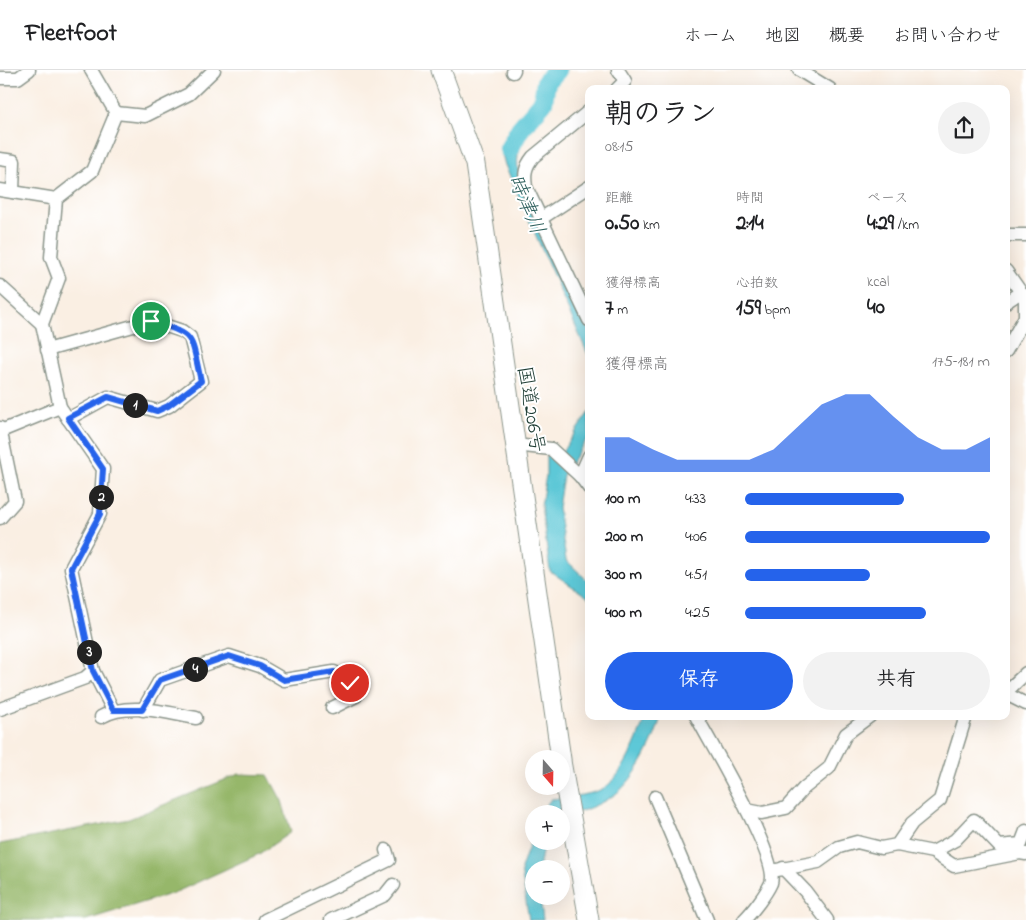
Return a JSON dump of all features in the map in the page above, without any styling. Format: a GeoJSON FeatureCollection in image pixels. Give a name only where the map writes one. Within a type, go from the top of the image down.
{"type":"FeatureCollection","features":[{"type":"Feature","properties":{"kind":"highway","name":"国道206号"},"geometry":{"type":"LineString","coordinates":[[441,70],[474,164],[560,750]]}},
{"type":"Feature","properties":{"kind":"highway","name":"国道206号"},"geometry":{"type":"LineString","coordinates":[[566,795],[588,920]]}},
{"type":"Feature","properties":{"kind":"street"},"geometry":{"type":"LineString","coordinates":[[0,78],[18,78],[29,70]]}},
{"type":"Feature","properties":{"kind":"street"},"geometry":{"type":"LineString","coordinates":[[91,70],[116,113]]}},
{"type":"Feature","properties":{"kind":"street"},"geometry":{"type":"LineString","coordinates":[[116,113],[145,116],[189,94],[214,70]]}},
{"type":"Feature","properties":{"kind":"street"},"geometry":{"type":"LineString","coordinates":[[618,70],[626,82],[622,85]]}},
{"type":"Feature","properties":{"kind":"street"},"geometry":{"type":"LineString","coordinates":[[799,70],[823,85]]}},
{"type":"Feature","properties":{"kind":"street"},"geometry":{"type":"LineString","coordinates":[[0,159],[14,161],[6,191],[56,199],[92,171],[116,113]]}},
{"type":"Feature","properties":{"kind":"street"},"geometry":{"type":"LineString","coordinates":[[585,115],[526,166],[526,187],[585,310]]}},
{"type":"Feature","properties":{"kind":"street"},"geometry":{"type":"LineString","coordinates":[[542,218],[585,190]]}},
{"type":"Feature","properties":{"kind":"street"},"geometry":{"type":"LineString","coordinates":[[56,199],[51,257],[59,278],[42,324],[60,407],[103,469],[100,514],[71,568],[93,671],[113,710]]}},
{"type":"Feature","properties":{"kind":"street"},"geometry":{"type":"LineString","coordinates":[[1010,235],[1026,235]]}},
{"type":"Feature","properties":{"kind":"street"},"geometry":{"type":"LineString","coordinates":[[1010,277],[1025,298],[1025,317],[1010,344]]}},
{"type":"Feature","properties":{"kind":"street"},"geometry":{"type":"LineString","coordinates":[[0,286],[42,324]]}},
{"type":"Feature","properties":{"kind":"street"},"geometry":{"type":"LineString","coordinates":[[1010,299],[1021,292]]}},
{"type":"Feature","properties":{"kind":"street"},"geometry":{"type":"LineString","coordinates":[[47,350],[151,321],[182,331],[190,337],[201,381],[168,406],[157,411],[108,397],[68,418]]}},
{"type":"Feature","properties":{"kind":"street"},"geometry":{"type":"LineString","coordinates":[[0,518],[15,501],[4,461],[0,430],[60,407]]}},
{"type":"Feature","properties":{"kind":"street"},"geometry":{"type":"LineString","coordinates":[[514,445],[551,449],[585,483]]}},
{"type":"Feature","properties":{"kind":"street"},"geometry":{"type":"LineString","coordinates":[[580,476],[585,465]]}},
{"type":"Feature","properties":{"kind":"street"},"geometry":{"type":"LineString","coordinates":[[142,710],[160,680],[229,656],[260,666],[284,680],[334,672],[356,685],[356,696],[332,708]]}},
{"type":"Feature","properties":{"kind":"street"},"geometry":{"type":"LineString","coordinates":[[0,709],[85,678],[93,671]]}},
{"type":"Feature","properties":{"kind":"street"},"geometry":{"type":"LineString","coordinates":[[1010,689],[1026,673]]}},
{"type":"Feature","properties":{"kind":"street"},"geometry":{"type":"LineString","coordinates":[[1010,695],[1026,704]]}},
{"type":"Feature","properties":{"kind":"street"},"geometry":{"type":"LineString","coordinates":[[101,717],[113,710],[142,710],[196,718]]}},
{"type":"Feature","properties":{"kind":"street"},"geometry":{"type":"LineString","coordinates":[[698,720],[712,746],[725,764],[778,870],[805,891],[827,920]]}},
{"type":"Feature","properties":{"kind":"street"},"geometry":{"type":"LineString","coordinates":[[747,810],[762,813],[786,808],[804,788],[830,768],[846,734],[865,720]]}},
{"type":"Feature","properties":{"kind":"street"},"geometry":{"type":"LineString","coordinates":[[897,845],[912,823],[940,800],[965,720]]}},
{"type":"Feature","properties":{"kind":"street"},"geometry":{"type":"LineString","coordinates":[[655,797],[707,920]]}},
{"type":"Feature","properties":{"kind":"street"},"geometry":{"type":"LineString","coordinates":[[933,852],[955,840],[974,820],[998,846],[1024,847]]}},
{"type":"Feature","properties":{"kind":"street"},"geometry":{"type":"LineString","coordinates":[[1024,847],[1026,831]]}},
{"type":"Feature","properties":{"kind":"street"},"geometry":{"type":"LineString","coordinates":[[744,920],[778,870],[818,862],[839,847],[857,842],[881,848],[897,845],[933,852],[954,866],[1024,847]]}},
{"type":"Feature","properties":{"kind":"street"},"geometry":{"type":"LineString","coordinates":[[265,920],[389,860],[386,850]]}},
{"type":"Feature","properties":{"kind":"street"},"geometry":{"type":"LineString","coordinates":[[331,920],[385,895],[394,885]]}},
{"type":"Feature","properties":{"kind":"green space"},"geometry":{"type":"Polygon","coordinates":[[[239,774],[268,775],[282,801],[291,832],[259,854],[174,893],[85,920],[0,920],[0,844],[129,819],[239,774]]]}},
{"type":"Feature","properties":{"kind":"water","name":"時津川"},"geometry":{"type":"Polygon","coordinates":[[[519,125],[525,129],[518,154],[520,180],[585,323],[585,348],[505,165],[502,154],[503,142],[519,125]]]}},
{"type":"Feature","properties":{"kind":"water"},"geometry":{"type":"Polygon","coordinates":[[[585,418],[585,442],[563,475],[558,508],[566,560],[585,578],[585,595],[550,571],[541,505],[546,475],[546,456],[562,452],[585,418]]]}},
{"type":"Feature","properties":{"kind":"water"},"geometry":{"type":"Polygon","coordinates":[[[644,720],[660,720],[649,749],[635,772],[620,791],[599,804],[570,816],[570,805],[546,805],[551,799],[589,794],[600,790],[615,778],[628,758],[644,720]]]}},
{"type":"Feature","properties":{"kind":"water"},"geometry":{"type":"Polygon","coordinates":[[[528,850],[542,850],[541,860],[525,860],[525,894],[521,869],[528,850]]]}},
{"type":"Feature","properties":{"kind":"water"},"geometry":{"type":"Polygon","coordinates":[[[527,905],[541,905],[543,920],[529,920],[527,905]]]}},
{"type":"Feature","properties":{"kind":"waterway","name":"時津川"},"geometry":{"type":"LineString","coordinates":[[509,149],[520,129],[543,102],[546,82],[557,70]]}},
{"type":"Feature","properties":{"kind":"route"},"geometry":{"type":"LineString","coordinates":[[151,321],[182,331],[190,337],[201,381],[168,406],[157,411],[108,397],[68,418],[103,469],[100,514],[71,568],[93,671],[113,710],[142,710],[160,680],[213,664],[229,656],[260,666],[284,680],[334,672],[350,683]]}}]}
